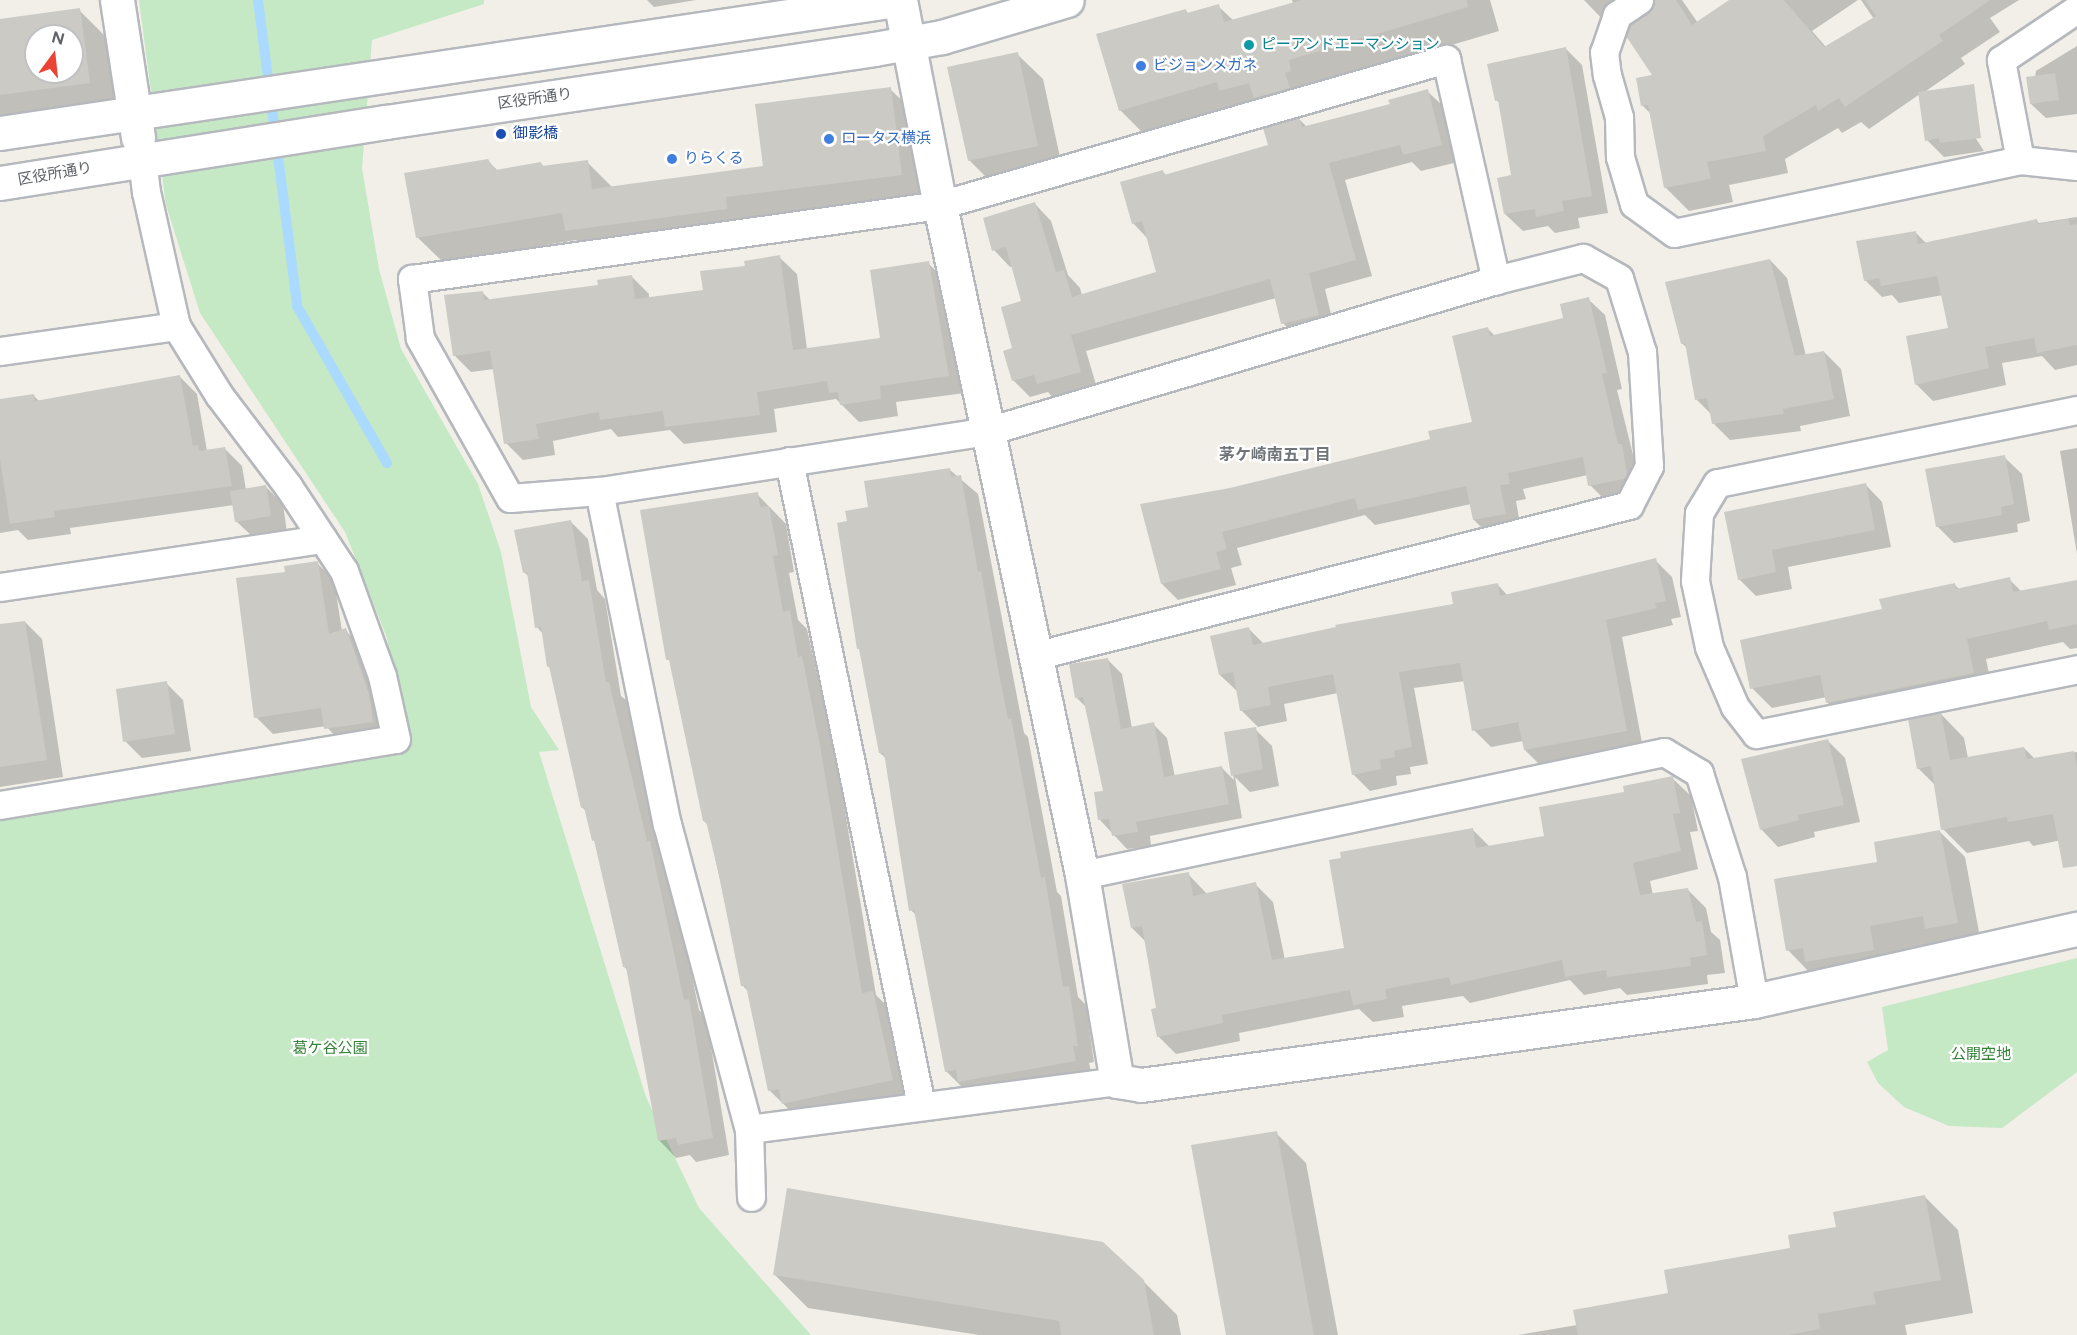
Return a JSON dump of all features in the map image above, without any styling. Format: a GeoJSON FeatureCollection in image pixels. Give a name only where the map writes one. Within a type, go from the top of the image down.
{"type":"FeatureCollection","features":[{"type":"Feature","properties":{"kind":"street"},"geometry":{"type":"LineString","coordinates":[[0,806],[396,739],[382,676],[344,571],[288,486],[219,394],[176,326],[146,192],[117,0]]}},
{"type":"Feature","properties":{"kind":"street"},"geometry":{"type":"LineString","coordinates":[[0,134],[898,0],[909,43],[940,205],[1082,875],[1117,1081]]}},
{"type":"Feature","properties":{"kind":"street","name":"区役所通り"},"geometry":{"type":"LineString","coordinates":[[0,183],[142,159],[909,43],[1017,17],[1067,0]]}},
{"type":"Feature","properties":{"kind":"street"},"geometry":{"type":"LineString","coordinates":[[1640,0],[1617,15],[1604,52],[1607,75],[1619,117],[1620,157],[1634,204],[1674,233],[2020,160],[2077,166]]}},
{"type":"Feature","properties":{"kind":"street"},"geometry":{"type":"LineString","coordinates":[[2020,160],[2001,60],[2077,9]]}},
{"type":"Feature","properties":{"kind":"street"},"geometry":{"type":"LineString","coordinates":[[1034,656],[1629,505],[1649,466],[1642,352],[1619,278],[1583,258],[1496,280],[988,431],[599,491],[510,498],[420,338],[412,279],[940,205],[1446,59],[1496,280]]}},
{"type":"Feature","properties":{"kind":"street"},"geometry":{"type":"LineString","coordinates":[[135,115],[151,137],[170,140],[199,136],[224,147]]}},
{"type":"Feature","properties":{"kind":"street"},"geometry":{"type":"LineString","coordinates":[[50,127],[66,139],[106,137],[125,144],[142,159]]}},
{"type":"Feature","properties":{"kind":"street"},"geometry":{"type":"LineString","coordinates":[[0,351],[176,326]]}},
{"type":"Feature","properties":{"kind":"street"},"geometry":{"type":"LineString","coordinates":[[2077,410],[1717,483],[1699,513],[1695,580],[1709,647],[1735,707],[1756,734],[2077,669]]}},
{"type":"Feature","properties":{"kind":"street"},"geometry":{"type":"LineString","coordinates":[[789,461],[921,1105]]}},
{"type":"Feature","properties":{"kind":"street"},"geometry":{"type":"LineString","coordinates":[[599,491],[667,824],[749,1129],[751,1197]]}},
{"type":"Feature","properties":{"kind":"street"},"geometry":{"type":"LineString","coordinates":[[0,586],[322,539]]}},
{"type":"Feature","properties":{"kind":"street"},"geometry":{"type":"LineString","coordinates":[[1082,875],[1664,752],[1699,773],[1732,877],[1754,1001]]}},
{"type":"Feature","properties":{"kind":"street"},"geometry":{"type":"LineString","coordinates":[[749,1129],[1117,1081],[1141,1085],[1754,1001],[2077,929]]}},
{"type":"Feature","properties":{"kind":"green space","name":"葛ケ谷公園"},"geometry":{"type":"Polygon","coordinates":[[[139,0],[484,0],[484,4],[372,40],[362,168],[379,269],[401,349],[478,484],[501,552],[531,707],[559,750],[539,752],[646,1097],[699,1208],[811,1335],[0,1335],[0,817],[406,746],[387,638],[345,532],[200,313],[166,205],[139,0]]]}},
{"type":"Feature","properties":{"kind":"green space","name":"公開空地"},"geometry":{"type":"Polygon","coordinates":[[[2077,958],[2077,1072],[2002,1128],[1949,1126],[1904,1107],[1878,1083],[1867,1062],[1888,1050],[1882,1007],[2077,958]]]}},
{"type":"Feature","properties":{"kind":"building"},"geometry":{"type":"Polygon","coordinates":[[[1302,0],[1467,0],[1468,7],[1289,60],[1291,71],[1285,73],[1290,88],[1254,98],[1249,83],[1219,91],[1217,82],[1119,111],[1096,34],[1186,9],[1187,13],[1219,4],[1224,22],[1302,0]]]}},
{"type":"Feature","properties":{"kind":"building"},"geometry":{"type":"Polygon","coordinates":[[[1655,0],[1676,0],[1692,25],[1729,0],[1784,0],[1824,47],[1876,16],[1865,0],[1990,0],[1939,35],[1943,41],[1845,107],[1839,98],[1818,111],[1816,105],[1763,136],[1766,151],[1707,162],[1711,179],[1664,188],[1648,105],[1641,106],[1636,78],[1652,75],[1626,36],[1630,25],[1648,13],[1655,0]]]}},
{"type":"Feature","properties":{"kind":"building"},"geometry":{"type":"Polygon","coordinates":[[[80,8],[82,24],[24,24],[24,84],[82,84],[0,95],[0,19],[80,8]]]}},
{"type":"Feature","properties":{"kind":"building"},"geometry":{"type":"Polygon","coordinates":[[[84,38],[90,83],[84,84],[84,38]]]}},
{"type":"Feature","properties":{"kind":"building"},"geometry":{"type":"Polygon","coordinates":[[[1566,47],[1592,196],[1562,201],[1564,211],[1536,217],[1535,209],[1504,214],[1497,178],[1511,175],[1498,100],[1495,101],[1487,64],[1566,47]]]}},
{"type":"Feature","properties":{"kind":"building"},"geometry":{"type":"Polygon","coordinates":[[[1018,52],[1038,146],[968,161],[947,67],[1018,52]]]}},
{"type":"Feature","properties":{"kind":"building"},"geometry":{"type":"Polygon","coordinates":[[[2055,73],[2059,100],[2030,104],[2026,77],[2055,73]]]}},
{"type":"Feature","properties":{"kind":"building"},"geometry":{"type":"Polygon","coordinates":[[[1974,84],[1981,138],[1940,143],[1939,138],[1925,141],[1918,92],[1974,84]]]}},
{"type":"Feature","properties":{"kind":"building"},"geometry":{"type":"Polygon","coordinates":[[[891,87],[902,175],[726,197],[727,209],[565,231],[562,213],[416,238],[404,173],[488,159],[495,170],[541,162],[542,166],[588,160],[592,189],[763,166],[755,104],[891,87]]]}},
{"type":"Feature","properties":{"kind":"building"},"geometry":{"type":"Polygon","coordinates":[[[1428,89],[1442,145],[1403,155],[1400,145],[1329,163],[1356,260],[1309,273],[1319,315],[1281,324],[1270,279],[1071,335],[1081,372],[1037,384],[1034,375],[1012,381],[1003,351],[1012,348],[1001,307],[1021,301],[1006,247],[992,251],[983,218],[1035,202],[1056,272],[1064,270],[1072,297],[1156,272],[1142,221],[1132,224],[1120,182],[1163,170],[1164,175],[1268,145],[1263,128],[1299,118],[1302,127],[1390,104],[1388,100],[1428,89]]]}},
{"type":"Feature","properties":{"kind":"building"},"geometry":{"type":"Polygon","coordinates":[[[2037,219],[2038,224],[2068,219],[2070,225],[2077,224],[2077,345],[2037,353],[2034,338],[1985,347],[1989,368],[1915,385],[1906,336],[1948,328],[1937,276],[1881,286],[1879,278],[1864,281],[1856,241],[1916,231],[1918,244],[2037,219]]]}},
{"type":"Feature","properties":{"kind":"building"},"geometry":{"type":"Polygon","coordinates":[[[780,255],[793,350],[880,338],[870,270],[929,261],[949,376],[880,386],[881,399],[840,405],[838,392],[829,393],[827,381],[757,392],[760,415],[665,427],[663,411],[600,420],[599,412],[536,424],[539,439],[504,444],[490,351],[453,356],[444,295],[483,291],[484,300],[598,285],[597,280],[632,275],[635,299],[703,290],[700,271],[745,266],[744,261],[780,255]]]}},
{"type":"Feature","properties":{"kind":"building"},"geometry":{"type":"Polygon","coordinates":[[[1770,259],[1795,356],[1824,351],[1834,399],[1783,409],[1784,414],[1712,424],[1707,398],[1695,400],[1685,343],[1681,344],[1665,282],[1770,259]]]}},
{"type":"Feature","properties":{"kind":"building"},"geometry":{"type":"Polygon","coordinates":[[[1589,297],[1607,373],[1602,374],[1618,444],[1622,444],[1627,474],[1624,479],[1588,486],[1583,457],[1508,473],[1510,484],[1500,485],[1506,514],[1473,520],[1466,486],[1358,510],[1355,498],[1222,532],[1227,549],[1216,552],[1221,569],[1161,584],[1140,504],[1230,488],[1430,439],[1428,431],[1472,422],[1452,336],[1488,327],[1490,336],[1563,318],[1560,304],[1589,297]]]}},
{"type":"Feature","properties":{"kind":"building"},"geometry":{"type":"Polygon","coordinates":[[[180,375],[193,446],[198,445],[199,451],[225,447],[232,486],[54,511],[55,517],[10,524],[0,459],[0,399],[34,394],[35,401],[180,375]]]}},
{"type":"Feature","properties":{"kind":"building"},"geometry":{"type":"Polygon","coordinates":[[[2005,455],[2014,504],[2001,507],[2002,515],[1936,527],[1925,469],[2005,455]]]}},
{"type":"Feature","properties":{"kind":"building"},"geometry":{"type":"Polygon","coordinates":[[[950,468],[951,477],[961,475],[978,572],[981,571],[998,669],[1008,719],[1011,718],[1041,878],[1045,877],[1063,987],[1069,986],[1078,1046],[1073,1046],[1076,1061],[958,1082],[956,1070],[945,1072],[914,910],[909,911],[884,753],[879,753],[859,649],[857,649],[837,523],[847,521],[845,511],[868,507],[864,481],[950,468]]]}},
{"type":"Feature","properties":{"kind":"building"},"geometry":{"type":"Polygon","coordinates":[[[1866,483],[1875,530],[1772,550],[1776,572],[1738,580],[1724,512],[1866,483]]]}},
{"type":"Feature","properties":{"kind":"building"},"geometry":{"type":"Polygon","coordinates":[[[266,485],[271,516],[235,522],[230,491],[266,485]]]}},
{"type":"Feature","properties":{"kind":"building"},"geometry":{"type":"Polygon","coordinates":[[[758,492],[760,507],[769,506],[778,555],[773,556],[783,612],[790,610],[798,657],[802,656],[819,740],[862,993],[873,991],[893,1080],[782,1104],[779,1089],[768,1091],[746,986],[741,986],[719,875],[706,821],[703,821],[669,660],[666,660],[640,510],[758,492]]]}},
{"type":"Feature","properties":{"kind":"building"},"geometry":{"type":"Polygon","coordinates":[[[571,520],[582,581],[589,580],[606,682],[609,682],[647,841],[650,841],[684,1000],[689,999],[713,1138],[678,1145],[676,1138],[658,1141],[626,967],[623,967],[594,840],[592,841],[584,807],[581,808],[549,666],[547,667],[541,627],[535,628],[527,572],[523,573],[514,530],[571,520]]]}},
{"type":"Feature","properties":{"kind":"building"},"geometry":{"type":"Polygon","coordinates":[[[1656,558],[1666,601],[1655,603],[1657,608],[1606,620],[1627,731],[1524,750],[1518,722],[1472,731],[1460,663],[1399,672],[1412,747],[1394,751],[1395,757],[1380,760],[1381,769],[1352,775],[1333,674],[1268,687],[1271,705],[1240,711],[1233,672],[1219,675],[1210,636],[1249,627],[1253,645],[1336,627],[1335,625],[1453,604],[1451,592],[1498,583],[1500,596],[1656,558]]]}},
{"type":"Feature","properties":{"kind":"building"},"geometry":{"type":"Polygon","coordinates":[[[318,561],[329,634],[346,628],[369,694],[373,722],[324,729],[321,708],[254,718],[236,578],[285,572],[284,566],[318,561]]]}},
{"type":"Feature","properties":{"kind":"building"},"geometry":{"type":"Polygon","coordinates":[[[2010,577],[2013,592],[2077,580],[2077,624],[2049,630],[2047,621],[1967,639],[1974,673],[1826,703],[1820,675],[1750,689],[1740,640],[1882,609],[1879,599],[1955,583],[1956,589],[2010,577]]]}},
{"type":"Feature","properties":{"kind":"building"},"geometry":{"type":"Polygon","coordinates":[[[25,621],[47,760],[0,767],[0,624],[25,621]]]}},
{"type":"Feature","properties":{"kind":"building"},"geometry":{"type":"Polygon","coordinates":[[[1108,658],[1121,729],[1154,722],[1164,777],[1222,766],[1229,804],[1136,822],[1138,832],[1112,836],[1109,819],[1098,820],[1094,792],[1103,791],[1083,697],[1075,698],[1069,664],[1108,658]]]}},
{"type":"Feature","properties":{"kind":"building"},"geometry":{"type":"Polygon","coordinates":[[[167,681],[175,734],[123,742],[116,689],[167,681]]]}},
{"type":"Feature","properties":{"kind":"building"},"geometry":{"type":"Polygon","coordinates":[[[1941,713],[1950,760],[2024,747],[2027,759],[2074,751],[2077,768],[2077,866],[2063,868],[2053,814],[2008,822],[2007,817],[1941,830],[1931,766],[1917,769],[1908,719],[1941,713]]]}},
{"type":"Feature","properties":{"kind":"building"},"geometry":{"type":"Polygon","coordinates":[[[1256,727],[1263,769],[1231,776],[1224,732],[1256,727]]]}},
{"type":"Feature","properties":{"kind":"building"},"geometry":{"type":"Polygon","coordinates":[[[1828,739],[1844,805],[1798,815],[1799,820],[1760,830],[1741,759],[1828,739]]]}},
{"type":"Feature","properties":{"kind":"building"},"geometry":{"type":"Polygon","coordinates":[[[1673,776],[1680,813],[1673,814],[1681,851],[1633,863],[1640,895],[1688,888],[1696,922],[1702,921],[1707,955],[1690,958],[1691,966],[1607,977],[1606,970],[1565,977],[1562,960],[1451,985],[1449,977],[1385,989],[1387,999],[1353,1005],[1350,990],[1222,1015],[1223,1023],[1157,1037],[1151,1009],[1156,1008],[1142,926],[1131,928],[1122,884],[1189,872],[1193,896],[1256,882],[1272,960],[1344,948],[1329,860],[1341,858],[1340,852],[1473,828],[1476,848],[1544,836],[1539,807],[1624,792],[1623,786],[1673,776]]]}},
{"type":"Feature","properties":{"kind":"building"},"geometry":{"type":"Polygon","coordinates":[[[1940,830],[1958,923],[1925,929],[1923,916],[1870,926],[1874,950],[1805,962],[1803,948],[1786,951],[1774,879],[1877,862],[1874,842],[1940,830]]]}},
{"type":"Feature","properties":{"kind":"building"},"geometry":{"type":"Polygon","coordinates":[[[1277,1131],[1314,1335],[1226,1335],[1191,1145],[1277,1131]]]}},
{"type":"Feature","properties":{"kind":"building"},"geometry":{"type":"Polygon","coordinates":[[[787,1188],[1103,1242],[1144,1280],[1154,1335],[1061,1335],[1059,1321],[773,1275],[787,1188]]]}},
{"type":"Feature","properties":{"kind":"building"},"geometry":{"type":"Polygon","coordinates":[[[1925,1195],[1941,1280],[1873,1292],[1876,1304],[1818,1314],[1820,1329],[1788,1335],[1578,1335],[1573,1310],[1668,1293],[1664,1270],[1790,1248],[1788,1235],[1836,1227],[1833,1212],[1925,1195]]]}},
{"type":"Feature","properties":{"kind":"waterway"},"geometry":{"type":"LineString","coordinates":[[258,0],[297,306],[387,463]]}},
{"type":"Feature","properties":{"kind":"place","name":"ピーアンドエーマンション"},"geometry":{"type":"Point","coordinates":[1249,45]}},
{"type":"Feature","properties":{"kind":"place","name":"ビジョンメガネ"},"geometry":{"type":"Point","coordinates":[1141,66]}},
{"type":"Feature","properties":{"kind":"place","name":"御影橋"},"geometry":{"type":"Point","coordinates":[501,134]}},
{"type":"Feature","properties":{"kind":"place","name":"ロータス横浜"},"geometry":{"type":"Point","coordinates":[829,139]}},
{"type":"Feature","properties":{"kind":"place","name":"りらくる"},"geometry":{"type":"Point","coordinates":[672,159]}},
{"type":"Feature","properties":{"kind":"district","name":"茅ケ崎南五丁目"},"geometry":{"type":"Point","coordinates":[1275,455]}}]}
